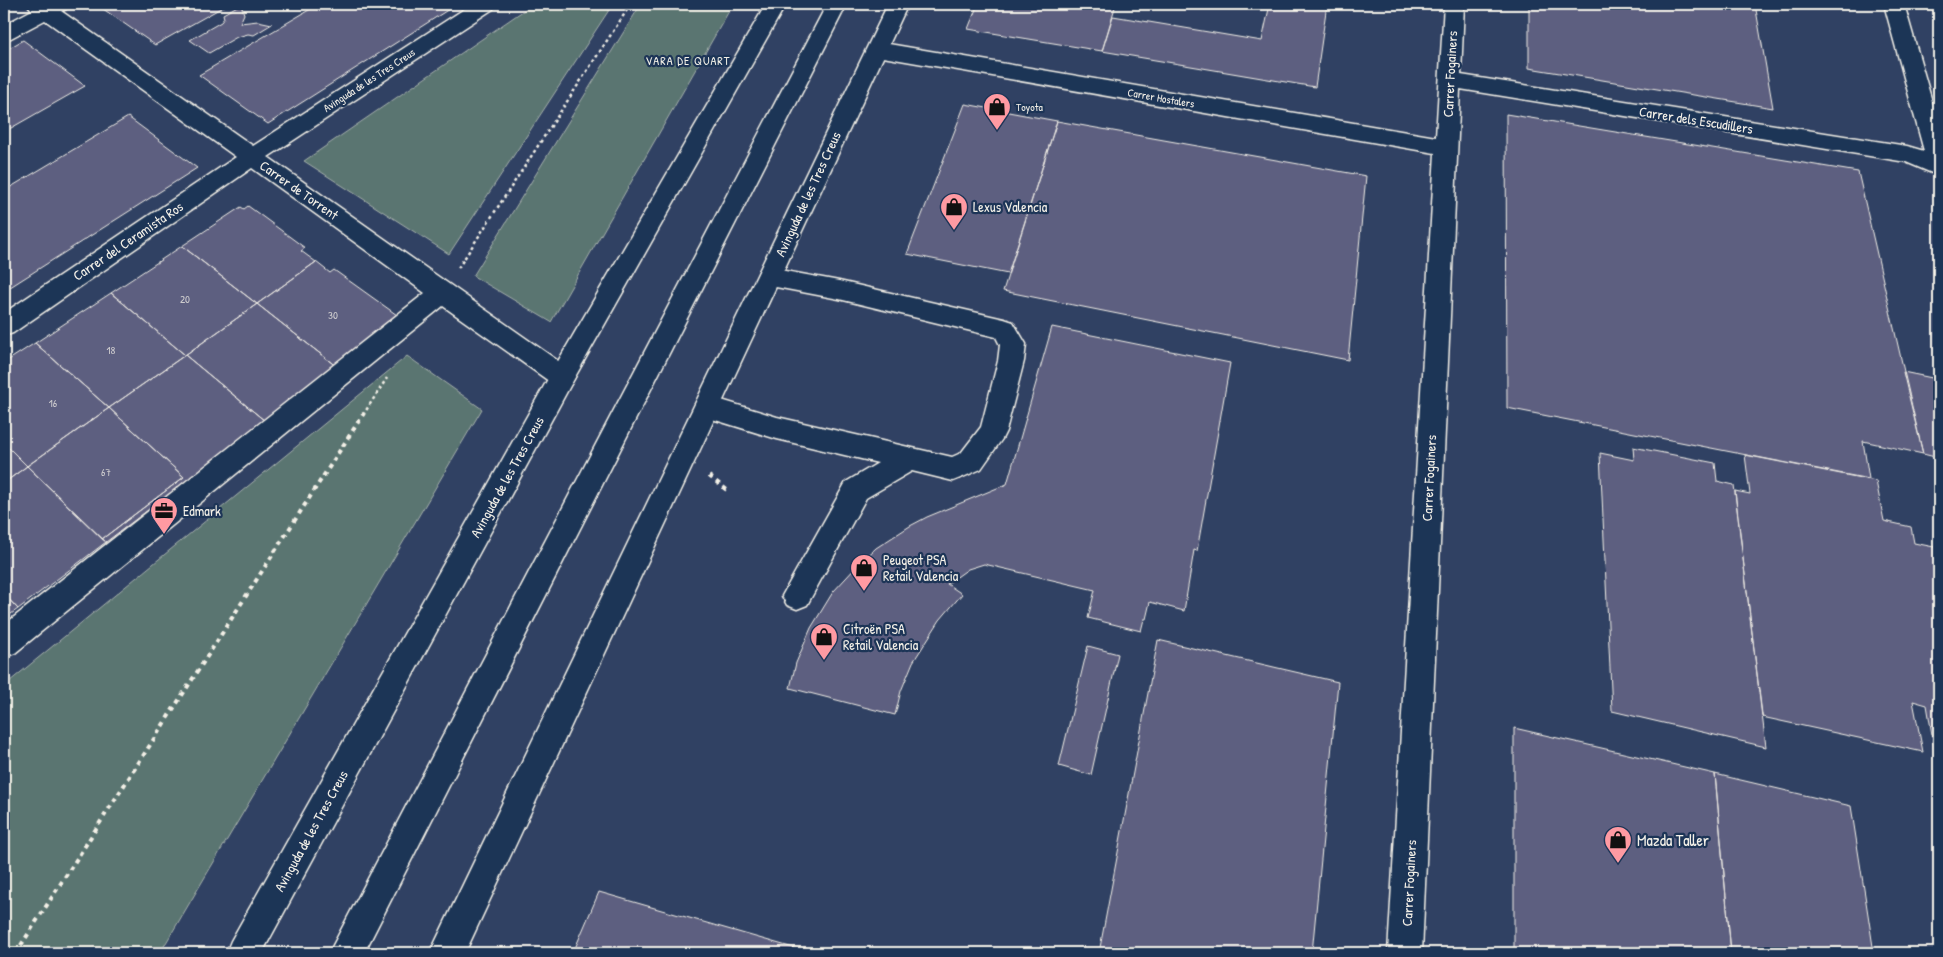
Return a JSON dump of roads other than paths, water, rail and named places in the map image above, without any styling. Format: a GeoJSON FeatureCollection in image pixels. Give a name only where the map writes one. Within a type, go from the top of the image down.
{"type":"FeatureCollection","features":[{"type":"Feature","properties":{"kind":"street","name":"Avinguda de les Tres Creus"},"geometry":{"type":"LineString","coordinates":[[252,157],[486,4]]}},
{"type":"Feature","properties":{"kind":"street","name":"Avinguda de les Tres Creus"},"geometry":{"type":"LineString","coordinates":[[244,953],[562,377],[776,4]]}},
{"type":"Feature","properties":{"kind":"street"},"geometry":{"type":"LineString","coordinates":[[346,953],[836,4]]}},
{"type":"Feature","properties":{"kind":"street","name":"Avinguda de les Tres Creus"},"geometry":{"type":"LineString","coordinates":[[447,953],[898,4]]}},
{"type":"Feature","properties":{"kind":"street","name":"Carrer Fogainers"},"geometry":{"type":"LineString","coordinates":[[1405,953],[1454,4]]}},
{"type":"Feature","properties":{"kind":"street"},"geometry":{"type":"LineString","coordinates":[[1894,4],[1939,164]]}},
{"type":"Feature","properties":{"kind":"street","name":"Carrer de Torrent"},"geometry":{"type":"LineString","coordinates":[[48,6],[252,157],[562,377]]}},
{"type":"Feature","properties":{"kind":"street"},"geometry":{"type":"LineString","coordinates":[[4,33],[48,6]]}},
{"type":"Feature","properties":{"kind":"street","name":"Carrer Hostalers"},"geometry":{"type":"LineString","coordinates":[[877,49],[1446,147]]}},
{"type":"Feature","properties":{"kind":"street","name":"Carrer dels Escudillers"},"geometry":{"type":"LineString","coordinates":[[1450,80],[1907,154],[1927,160],[1939,168]]}},
{"type":"Feature","properties":{"kind":"street","name":"Carrer del Ceramista Ros"},"geometry":{"type":"LineString","coordinates":[[4,326],[252,157]]}},
{"type":"Feature","properties":{"kind":"street"},"geometry":{"type":"LineString","coordinates":[[708,407],[777,428],[953,469],[971,461],[993,431],[1011,361],[1013,344],[1004,329],[839,290],[769,277]]}},
{"type":"Feature","properties":{"kind":"street"},"geometry":{"type":"LineString","coordinates":[[4,643],[442,292]]}},
{"type":"Feature","properties":{"kind":"street"},"geometry":{"type":"LineString","coordinates":[[797,596],[856,490],[909,459]]}},
{"type":"Feature","properties":{"kind":"place","name":"Toyota"},"geometry":{"type":"Point","coordinates":[997,131]}},
{"type":"Feature","properties":{"kind":"place","name":"Lexus Valencia"},"geometry":{"type":"Point","coordinates":[954,231]}},
{"type":"Feature","properties":{"kind":"place","name":"Edmark"},"geometry":{"type":"Point","coordinates":[164,535]}},
{"type":"Feature","properties":{"kind":"place","name":"Peugeot PSA Retail Valencia"},"geometry":{"type":"Point","coordinates":[864,592]}},
{"type":"Feature","properties":{"kind":"place","name":"Citroën PSA Retail Valencia"},"geometry":{"type":"Point","coordinates":[824,661]}},
{"type":"Feature","properties":{"kind":"place","name":"Mazda Taller"},"geometry":{"type":"Point","coordinates":[1618,864]}},
{"type":"Feature","properties":{"kind":"district","name":"VARA DE QUART"},"geometry":{"type":"Point","coordinates":[688,61]}}]}
